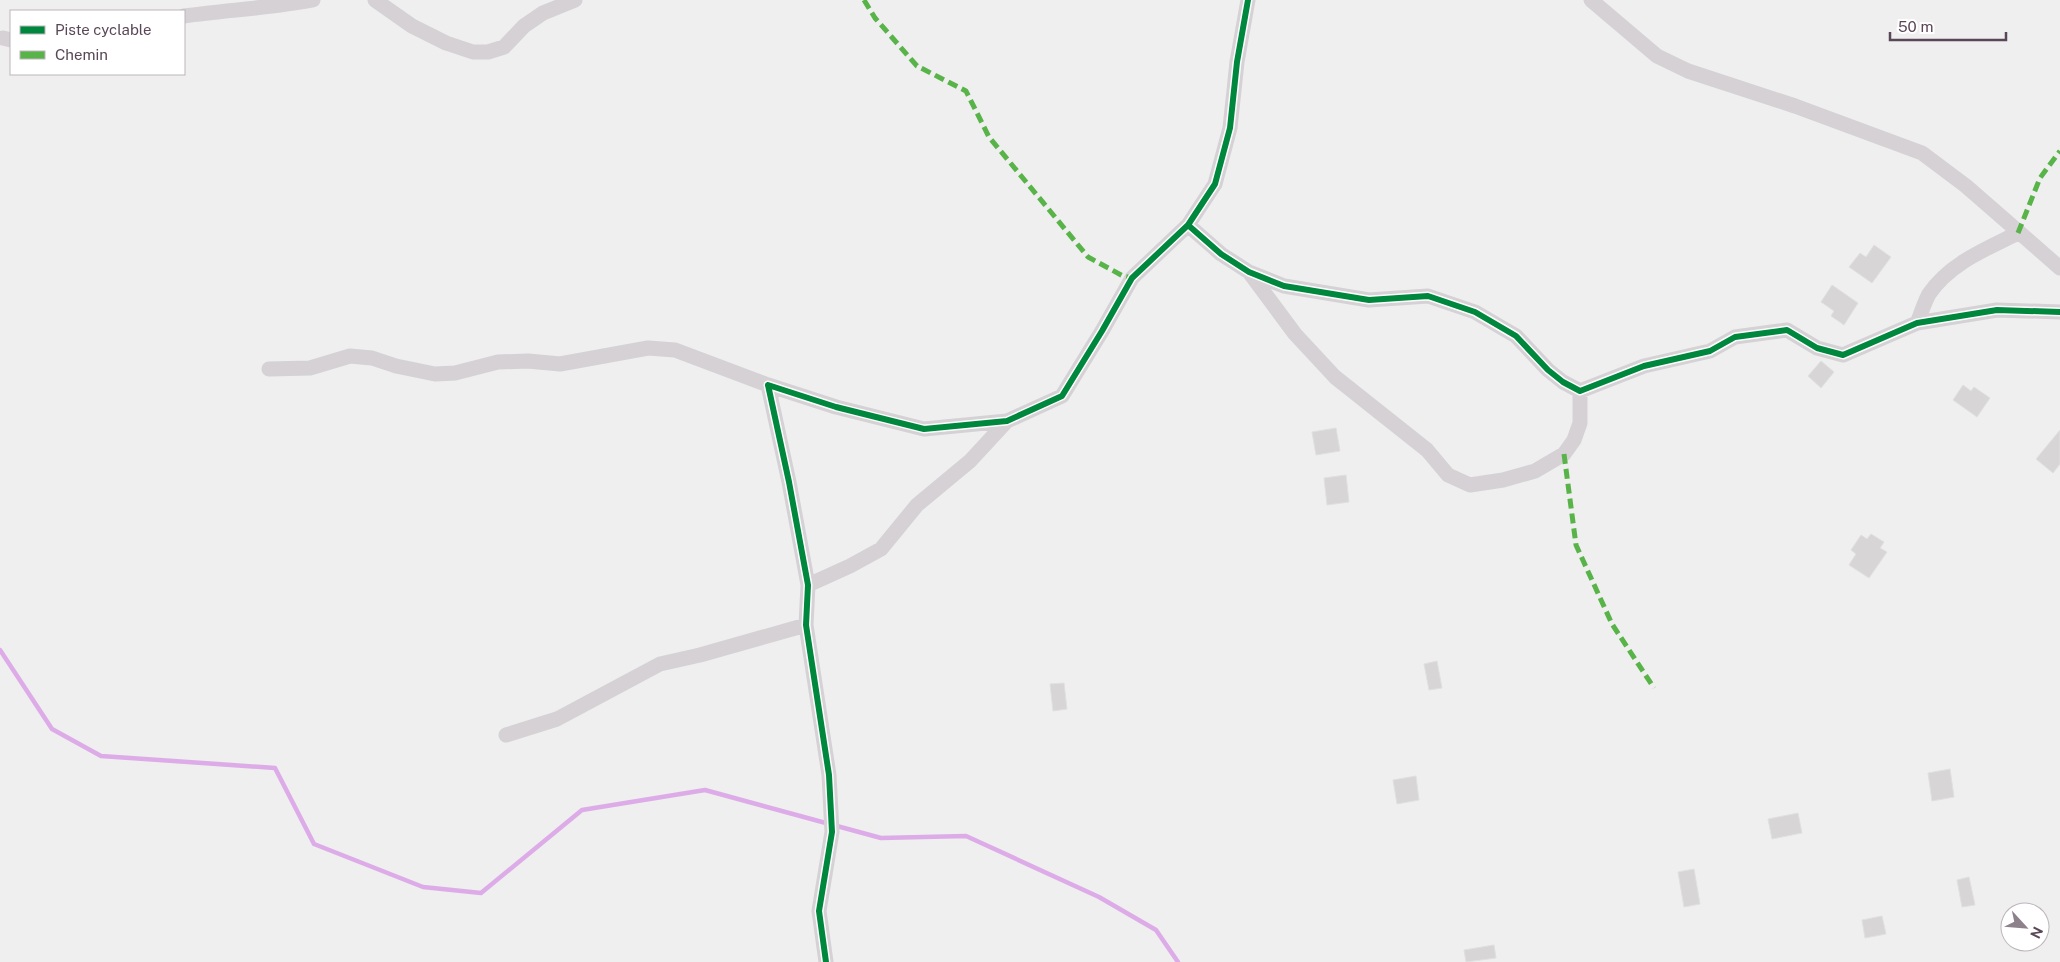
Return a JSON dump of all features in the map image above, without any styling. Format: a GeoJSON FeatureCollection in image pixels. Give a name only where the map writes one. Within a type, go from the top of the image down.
{"type":"FeatureCollection","features":[{"type":"Feature","properties":{"kind":"street"},"geometry":{"type":"LineString","coordinates":[[185,16],[313,0]]}},
{"type":"Feature","properties":{"kind":"street"},"geometry":{"type":"LineString","coordinates":[[375,0],[412,26],[446,43],[473,52],[488,52],[504,47],[524,26],[543,13],[575,0]]}},
{"type":"Feature","properties":{"kind":"street"},"geometry":{"type":"LineString","coordinates":[[269,369],[310,368],[350,356],[372,358],[396,366],[435,374],[455,373],[498,362],[560,364],[648,348],[675,350],[768,385],[836,407],[924,429],[1007,421],[1062,396],[1132,278],[1188,225],[1216,184],[1230,128],[1237,62],[1248,0]]}},
{"type":"Feature","properties":{"kind":"street"},"geometry":{"type":"LineString","coordinates":[[1591,0],[1657,56],[1688,71],[1795,106],[1922,153],[1966,186],[2060,268]]}},
{"type":"Feature","properties":{"kind":"street"},"geometry":{"type":"LineString","coordinates":[[1188,225],[1221,254],[1249,272],[1284,286],[1369,300],[1428,296],[1475,312],[1516,336],[1548,370],[1563,382],[1580,391],[1644,366],[1710,351],[1735,337],[1787,330],[1817,348],[1844,354],[1917,323],[1997,310],[2060,312]]}},
{"type":"Feature","properties":{"kind":"street"},"geometry":{"type":"LineString","coordinates":[[1917,323],[1929,295],[1948,272],[1979,252],[2018,233]]}},
{"type":"Feature","properties":{"kind":"street"},"geometry":{"type":"LineString","coordinates":[[1249,272],[1295,334],[1335,377],[1427,450],[1448,475],[1470,485],[1503,480],[1535,471],[1564,454],[1574,440],[1580,423],[1580,391]]}},
{"type":"Feature","properties":{"kind":"street"},"geometry":{"type":"LineString","coordinates":[[768,385],[789,482],[808,585],[806,625],[829,775],[832,832],[819,911],[826,962]]}},
{"type":"Feature","properties":{"kind":"street"},"geometry":{"type":"LineString","coordinates":[[808,585],[850,566],[881,549],[917,506],[970,462],[1007,421]]}},
{"type":"Feature","properties":{"kind":"street"},"geometry":{"type":"LineString","coordinates":[[506,735],[557,719],[660,664],[700,655],[806,625]]}},
{"type":"Feature","properties":{"kind":"building"},"geometry":{"type":"Polygon","coordinates":[[[1874,245],[1891,257],[1872,283],[1849,267],[1860,253],[1866,257],[1874,245]]]}},
{"type":"Feature","properties":{"kind":"building"},"geometry":{"type":"Polygon","coordinates":[[[1832,285],[1858,303],[1844,325],[1831,316],[1834,311],[1821,302],[1832,285]]]}},
{"type":"Feature","properties":{"kind":"building"},"geometry":{"type":"Polygon","coordinates":[[[1821,361],[1834,372],[1821,388],[1808,376],[1821,361]]]}},
{"type":"Feature","properties":{"kind":"building"},"geometry":{"type":"Polygon","coordinates":[[[1963,385],[1971,391],[1974,387],[1990,398],[1977,417],[1953,400],[1963,385]]]}},
{"type":"Feature","properties":{"kind":"building"},"geometry":{"type":"Polygon","coordinates":[[[1336,428],[1340,451],[1316,455],[1312,432],[1336,428]]]}},
{"type":"Feature","properties":{"kind":"building"},"geometry":{"type":"Polygon","coordinates":[[[2060,430],[2060,464],[2053,473],[2036,459],[2060,430]]]}},
{"type":"Feature","properties":{"kind":"building"},"geometry":{"type":"Polygon","coordinates":[[[1346,475],[1349,502],[1327,505],[1324,478],[1346,475]]]}},
{"type":"Feature","properties":{"kind":"building"},"geometry":{"type":"Polygon","coordinates":[[[1871,534],[1884,542],[1880,548],[1887,552],[1869,578],[1849,565],[1856,554],[1851,550],[1861,535],[1867,539],[1871,534]]]}},
{"type":"Feature","properties":{"kind":"building"},"geometry":{"type":"Polygon","coordinates":[[[1437,661],[1442,688],[1429,690],[1424,664],[1437,661]]]}},
{"type":"Feature","properties":{"kind":"building"},"geometry":{"type":"Polygon","coordinates":[[[1064,683],[1067,709],[1053,711],[1050,684],[1064,683]]]}},
{"type":"Feature","properties":{"kind":"building"},"geometry":{"type":"Polygon","coordinates":[[[1950,769],[1954,797],[1932,801],[1928,773],[1950,769]]]}},
{"type":"Feature","properties":{"kind":"building"},"geometry":{"type":"Polygon","coordinates":[[[1416,776],[1419,800],[1397,804],[1393,780],[1416,776]]]}},
{"type":"Feature","properties":{"kind":"building"},"geometry":{"type":"Polygon","coordinates":[[[1798,813],[1802,833],[1772,839],[1768,819],[1798,813]]]}},
{"type":"Feature","properties":{"kind":"building"},"geometry":{"type":"Polygon","coordinates":[[[1694,869],[1700,904],[1684,907],[1678,872],[1694,869]]]}},
{"type":"Feature","properties":{"kind":"building"},"geometry":{"type":"Polygon","coordinates":[[[1969,877],[1975,905],[1962,907],[1957,880],[1969,877]]]}},
{"type":"Feature","properties":{"kind":"building"},"geometry":{"type":"Polygon","coordinates":[[[1882,916],[1886,934],[1865,938],[1862,920],[1882,916]]]}},
{"type":"Feature","properties":{"kind":"building"},"geometry":{"type":"Polygon","coordinates":[[[1494,945],[1496,958],[1466,962],[1464,950],[1494,945]]]}},
{"type":"Feature","properties":{"kind":"waterway"},"geometry":{"type":"LineString","coordinates":[[0,650],[52,729],[101,756],[275,768],[314,844],[423,887],[481,893],[582,810],[705,790],[881,838],[966,836],[1099,897],[1156,930],[1178,962]]}},
{"type":"Feature","properties":{"kind":"marked path"},"geometry":{"type":"LineString","coordinates":[[864,0],[875,18],[917,66],[966,91],[989,137],[1088,257],[1123,276],[1132,278]]}},
{"type":"Feature","properties":{"kind":"marked path"},"geometry":{"type":"LineString","coordinates":[[2018,233],[2040,178],[2060,151]]}},
{"type":"Feature","properties":{"kind":"marked path"},"geometry":{"type":"LineString","coordinates":[[1564,454],[1576,545],[1612,624],[1654,688]]}},
{"type":"Feature","properties":{"kind":"cycle path"},"geometry":{"type":"LineString","coordinates":[[826,962],[819,911],[832,832],[829,775],[806,625],[808,585],[789,482],[768,385],[836,407],[924,429],[1007,421],[1062,396],[1132,278],[1188,225],[1215,184],[1230,128],[1237,62],[1248,0]]}},
{"type":"Feature","properties":{"kind":"cycle path"},"geometry":{"type":"LineString","coordinates":[[1188,225],[1221,254],[1249,272],[1284,286],[1369,300],[1428,296],[1475,312],[1516,336],[1548,370],[1563,382],[1580,391],[1644,366],[1710,351],[1735,337],[1787,330],[1817,348],[1843,355],[1917,323],[1997,310],[2060,312]]}}]}
